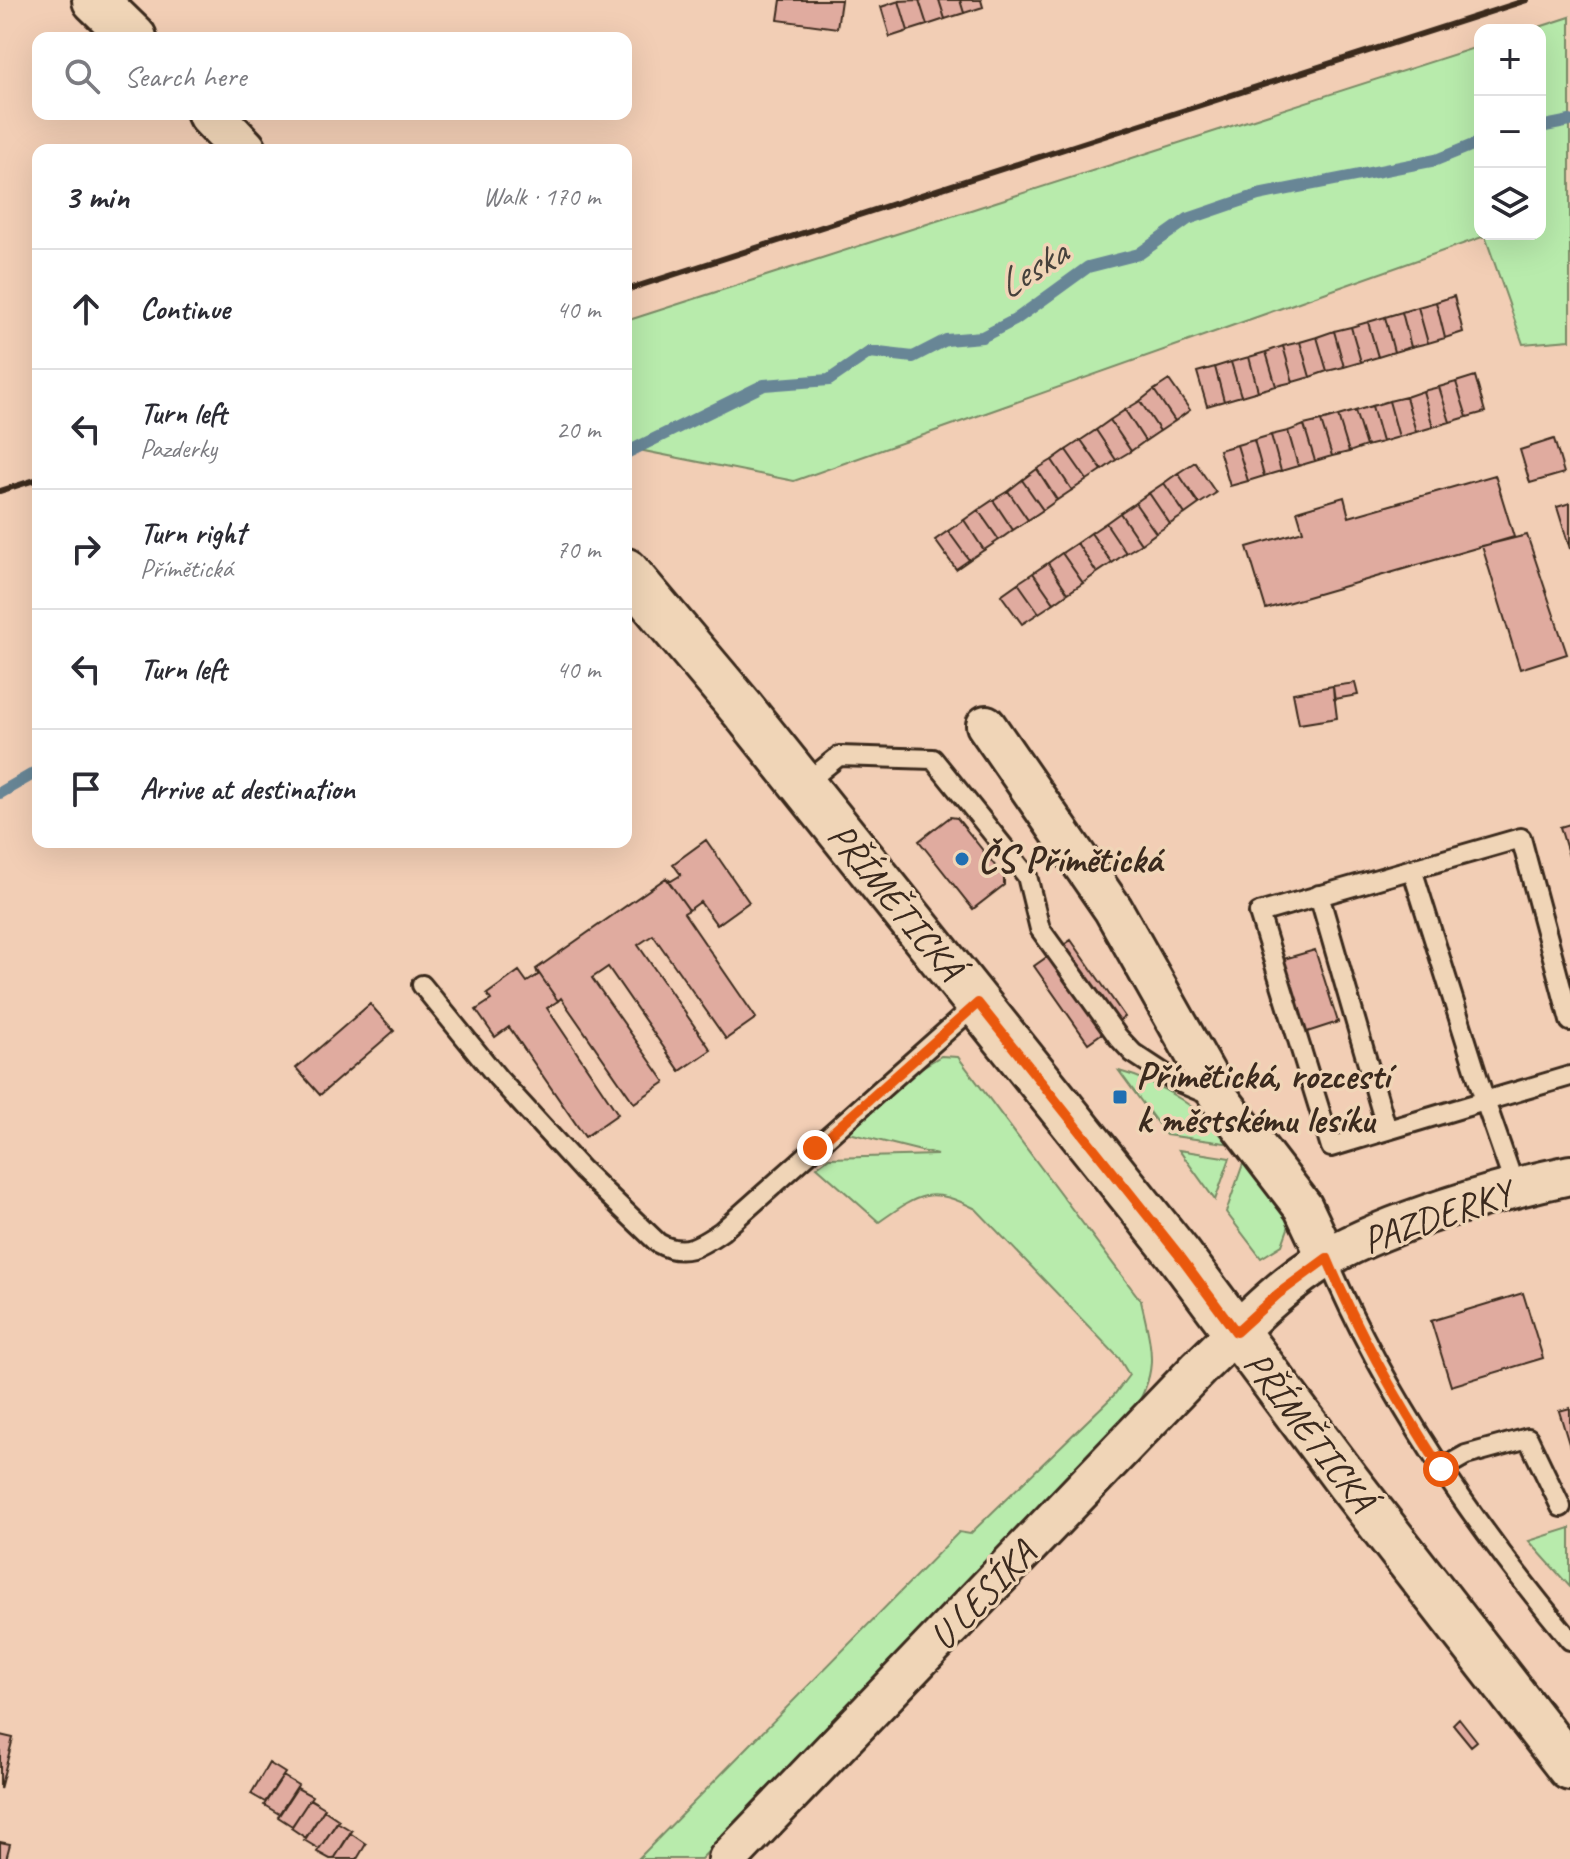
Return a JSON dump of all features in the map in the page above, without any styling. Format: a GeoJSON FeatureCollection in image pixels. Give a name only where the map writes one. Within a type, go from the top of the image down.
{"type":"FeatureCollection","features":[{"type":"Feature","properties":{"kind":"main road"},"geometry":{"type":"LineString","coordinates":[[95,0],[128,32]]}},
{"type":"Feature","properties":{"kind":"main road"},"geometry":{"type":"LineString","coordinates":[[216,120],[238,144]]}},
{"type":"Feature","properties":{"kind":"main road","name":"PŘÍMĚTICKÁ"},"geometry":{"type":"LineString","coordinates":[[632,578],[743,710],[1179,1255],[1394,1544],[1570,1768]]}},
{"type":"Feature","properties":{"kind":"street"},"geometry":{"type":"LineString","coordinates":[[986,725],[1113,909],[1220,1099],[1303,1207],[1327,1258]]}},
{"type":"Feature","properties":{"kind":"street","name":"PAZDERKY"},"geometry":{"type":"LineString","coordinates":[[1236,1332],[1278,1294],[1327,1258],[1360,1241],[1515,1187],[1570,1175]]}},
{"type":"Feature","properties":{"kind":"street","name":"U LESÍKA"},"geometry":{"type":"LineString","coordinates":[[728,1859],[1236,1332]]}},
{"type":"Feature","properties":{"kind":"lane"},"geometry":{"type":"LineString","coordinates":[[803,785],[839,756],[933,759],[1027,876],[1040,929],[1118,1037],[1133,1053],[1174,1080],[1220,1099]]}},
{"type":"Feature","properties":{"kind":"lane"},"geometry":{"type":"LineString","coordinates":[[1570,1021],[1521,838],[1259,913],[1331,1147],[1570,1076]]}},
{"type":"Feature","properties":{"kind":"lane"},"geometry":{"type":"LineString","coordinates":[[1412,869],[1515,1187]]}},
{"type":"Feature","properties":{"kind":"lane"},"geometry":{"type":"LineString","coordinates":[[1319,895],[1387,1130]]}},
{"type":"Feature","properties":{"kind":"lane"},"geometry":{"type":"LineString","coordinates":[[422,985],[498,1078],[582,1170],[658,1243],[670,1250],[685,1252],[722,1231],[978,1003]]}},
{"type":"Feature","properties":{"kind":"lane"},"geometry":{"type":"LineString","coordinates":[[1327,1258],[1369,1348],[1441,1469],[1570,1640]]}},
{"type":"Feature","properties":{"kind":"lane"},"geometry":{"type":"LineString","coordinates":[[1441,1469],[1466,1455],[1528,1438],[1561,1507]]}},
{"type":"Feature","properties":{"kind":"green space"},"geometry":{"type":"Polygon","coordinates":[[[1570,17],[1570,340],[1523,344],[1486,240],[1546,240],[1546,25],[1570,17]]]}},
{"type":"Feature","properties":{"kind":"green space"},"geometry":{"type":"Polygon","coordinates":[[[1474,48],[1474,240],[794,481],[634,449],[632,319],[1474,48]]]}},
{"type":"Feature","properties":{"kind":"green space"},"geometry":{"type":"Polygon","coordinates":[[[941,1056],[958,1057],[1141,1301],[1151,1360],[1146,1386],[1131,1415],[701,1859],[638,1859],[959,1532],[970,1534],[1114,1395],[1129,1375],[1119,1358],[976,1209],[947,1197],[926,1196],[905,1204],[879,1222],[817,1167],[829,1158],[937,1155],[849,1133],[909,1075],[941,1056]]]}},
{"type":"Feature","properties":{"kind":"green space"},"geometry":{"type":"Polygon","coordinates":[[[1119,1071],[1150,1082],[1181,1099],[1209,1120],[1232,1144],[1166,1135],[1119,1071]]]}},
{"type":"Feature","properties":{"kind":"green space"},"geometry":{"type":"Polygon","coordinates":[[[1179,1150],[1230,1158],[1215,1200],[1179,1150]]]}},
{"type":"Feature","properties":{"kind":"green space"},"geometry":{"type":"Polygon","coordinates":[[[1244,1161],[1291,1220],[1282,1245],[1261,1258],[1226,1212],[1244,1161]]]}},
{"type":"Feature","properties":{"kind":"green space"},"geometry":{"type":"Polygon","coordinates":[[[1570,1528],[1570,1587],[1529,1541],[1570,1528]]]}},
{"type":"Feature","properties":{"kind":"building"},"geometry":{"type":"Polygon","coordinates":[[[781,0],[841,0],[837,28],[778,20],[781,0]]]}},
{"type":"Feature","properties":{"kind":"building"},"geometry":{"type":"Polygon","coordinates":[[[919,0],[927,25],[908,31],[899,1],[919,0]]]}},
{"type":"Feature","properties":{"kind":"building"},"geometry":{"type":"Polygon","coordinates":[[[919,0],[939,0],[945,19],[927,25],[919,0]]]}},
{"type":"Feature","properties":{"kind":"building"},"geometry":{"type":"Polygon","coordinates":[[[939,0],[960,0],[964,13],[945,19],[939,0]]]}},
{"type":"Feature","properties":{"kind":"building"},"geometry":{"type":"Polygon","coordinates":[[[960,0],[981,0],[983,7],[964,13],[960,0]]]}},
{"type":"Feature","properties":{"kind":"building"},"geometry":{"type":"Polygon","coordinates":[[[899,1],[908,31],[890,37],[881,7],[899,1]]]}},
{"type":"Feature","properties":{"kind":"building"},"geometry":{"type":"Polygon","coordinates":[[[1454,296],[1463,332],[1445,338],[1436,302],[1454,296]]]}},
{"type":"Feature","properties":{"kind":"building"},"geometry":{"type":"Polygon","coordinates":[[[1436,302],[1445,338],[1428,343],[1418,307],[1436,302]]]}},
{"type":"Feature","properties":{"kind":"building"},"geometry":{"type":"Polygon","coordinates":[[[1418,307],[1428,343],[1411,347],[1402,312],[1418,307]]]}},
{"type":"Feature","properties":{"kind":"building"},"geometry":{"type":"Polygon","coordinates":[[[1402,312],[1411,347],[1394,352],[1385,317],[1402,312]]]}},
{"type":"Feature","properties":{"kind":"building"},"geometry":{"type":"Polygon","coordinates":[[[1385,317],[1394,352],[1378,357],[1368,322],[1385,317]]]}},
{"type":"Feature","properties":{"kind":"building"},"geometry":{"type":"Polygon","coordinates":[[[1368,322],[1378,357],[1361,362],[1351,327],[1368,322]]]}},
{"type":"Feature","properties":{"kind":"building"},"geometry":{"type":"Polygon","coordinates":[[[1351,327],[1361,362],[1344,367],[1334,331],[1351,327]]]}},
{"type":"Feature","properties":{"kind":"building"},"geometry":{"type":"Polygon","coordinates":[[[1334,331],[1344,367],[1327,371],[1317,337],[1334,331]]]}},
{"type":"Feature","properties":{"kind":"building"},"geometry":{"type":"Polygon","coordinates":[[[1317,337],[1327,371],[1310,377],[1300,342],[1317,337]]]}},
{"type":"Feature","properties":{"kind":"building"},"geometry":{"type":"Polygon","coordinates":[[[1300,342],[1310,377],[1293,382],[1283,346],[1300,342]]]}},
{"type":"Feature","properties":{"kind":"building"},"geometry":{"type":"Polygon","coordinates":[[[1283,346],[1293,382],[1276,386],[1266,352],[1283,346]]]}},
{"type":"Feature","properties":{"kind":"building"},"geometry":{"type":"Polygon","coordinates":[[[1266,352],[1276,386],[1258,391],[1249,357],[1266,352]]]}},
{"type":"Feature","properties":{"kind":"building"},"geometry":{"type":"Polygon","coordinates":[[[1249,357],[1258,391],[1241,396],[1231,362],[1249,357]]]}},
{"type":"Feature","properties":{"kind":"building"},"geometry":{"type":"Polygon","coordinates":[[[1231,362],[1241,396],[1224,401],[1215,367],[1231,362]]]}},
{"type":"Feature","properties":{"kind":"building"},"geometry":{"type":"Polygon","coordinates":[[[1215,367],[1224,401],[1207,406],[1197,372],[1215,367]]]}},
{"type":"Feature","properties":{"kind":"building"},"geometry":{"type":"Polygon","coordinates":[[[1475,376],[1485,412],[1467,417],[1456,382],[1475,376]]]}},
{"type":"Feature","properties":{"kind":"building"},"geometry":{"type":"Polygon","coordinates":[[[1169,380],[1190,410],[1175,421],[1154,390],[1169,380]]]}},
{"type":"Feature","properties":{"kind":"building"},"geometry":{"type":"Polygon","coordinates":[[[1456,382],[1467,417],[1450,422],[1439,387],[1456,382]]]}},
{"type":"Feature","properties":{"kind":"building"},"geometry":{"type":"Polygon","coordinates":[[[1439,387],[1450,422],[1433,427],[1423,391],[1439,387]]]}},
{"type":"Feature","properties":{"kind":"building"},"geometry":{"type":"Polygon","coordinates":[[[1154,390],[1175,421],[1160,431],[1140,401],[1154,390]]]}},
{"type":"Feature","properties":{"kind":"building"},"geometry":{"type":"Polygon","coordinates":[[[1423,391],[1433,427],[1416,432],[1406,397],[1423,391]]]}},
{"type":"Feature","properties":{"kind":"building"},"geometry":{"type":"Polygon","coordinates":[[[1406,397],[1416,432],[1399,437],[1389,401],[1406,397]]]}},
{"type":"Feature","properties":{"kind":"building"},"geometry":{"type":"Polygon","coordinates":[[[1140,401],[1160,431],[1145,441],[1125,410],[1140,401]]]}},
{"type":"Feature","properties":{"kind":"building"},"geometry":{"type":"Polygon","coordinates":[[[1389,401],[1399,437],[1382,442],[1372,406],[1389,401]]]}},
{"type":"Feature","properties":{"kind":"building"},"geometry":{"type":"Polygon","coordinates":[[[1372,406],[1382,442],[1366,446],[1355,411],[1372,406]]]}},
{"type":"Feature","properties":{"kind":"building"},"geometry":{"type":"Polygon","coordinates":[[[1125,410],[1145,441],[1131,451],[1110,420],[1125,410]]]}},
{"type":"Feature","properties":{"kind":"building"},"geometry":{"type":"Polygon","coordinates":[[[1355,411],[1366,446],[1349,452],[1338,416],[1355,411]]]}},
{"type":"Feature","properties":{"kind":"building"},"geometry":{"type":"Polygon","coordinates":[[[1338,416],[1349,452],[1332,456],[1321,421],[1338,416]]]}},
{"type":"Feature","properties":{"kind":"building"},"geometry":{"type":"Polygon","coordinates":[[[1110,420],[1131,451],[1116,460],[1096,430],[1110,420]]]}},
{"type":"Feature","properties":{"kind":"building"},"geometry":{"type":"Polygon","coordinates":[[[1321,421],[1332,456],[1315,461],[1304,425],[1321,421]]]}},
{"type":"Feature","properties":{"kind":"building"},"geometry":{"type":"Polygon","coordinates":[[[1304,425],[1315,461],[1298,466],[1288,431],[1304,425]]]}},
{"type":"Feature","properties":{"kind":"building"},"geometry":{"type":"Polygon","coordinates":[[[1096,430],[1116,460],[1102,470],[1081,440],[1096,430]]]}},
{"type":"Feature","properties":{"kind":"building"},"geometry":{"type":"Polygon","coordinates":[[[1288,431],[1298,466],[1281,471],[1271,435],[1288,431]]]}},
{"type":"Feature","properties":{"kind":"building"},"geometry":{"type":"Polygon","coordinates":[[[1271,435],[1281,471],[1264,476],[1254,440],[1271,435]]]}},
{"type":"Feature","properties":{"kind":"building"},"geometry":{"type":"Polygon","coordinates":[[[1554,439],[1564,473],[1530,483],[1520,450],[1554,439]]]}},
{"type":"Feature","properties":{"kind":"building"},"geometry":{"type":"Polygon","coordinates":[[[1081,440],[1102,470],[1087,480],[1066,450],[1081,440]]]}},
{"type":"Feature","properties":{"kind":"building"},"geometry":{"type":"Polygon","coordinates":[[[1254,440],[1264,476],[1248,481],[1237,445],[1254,440]]]}},
{"type":"Feature","properties":{"kind":"building"},"geometry":{"type":"Polygon","coordinates":[[[1237,445],[1248,481],[1230,486],[1219,450],[1237,445]]]}},
{"type":"Feature","properties":{"kind":"building"},"geometry":{"type":"Polygon","coordinates":[[[1066,450],[1087,480],[1072,490],[1052,460],[1066,450]]]}},
{"type":"Feature","properties":{"kind":"building"},"geometry":{"type":"Polygon","coordinates":[[[1052,460],[1072,490],[1057,500],[1037,469],[1052,460]]]}},
{"type":"Feature","properties":{"kind":"building"},"geometry":{"type":"Polygon","coordinates":[[[1195,462],[1216,493],[1199,504],[1178,473],[1195,462]]]}},
{"type":"Feature","properties":{"kind":"building"},"geometry":{"type":"Polygon","coordinates":[[[1037,469],[1057,500],[1043,510],[1022,480],[1037,469]]]}},
{"type":"Feature","properties":{"kind":"building"},"geometry":{"type":"Polygon","coordinates":[[[1178,473],[1199,504],[1185,514],[1164,483],[1178,473]]]}},
{"type":"Feature","properties":{"kind":"building"},"geometry":{"type":"Polygon","coordinates":[[[1495,475],[1514,537],[1266,609],[1247,547],[1303,531],[1297,511],[1344,497],[1349,517],[1495,475]]]}},
{"type":"Feature","properties":{"kind":"building"},"geometry":{"type":"Polygon","coordinates":[[[1022,480],[1043,510],[1028,520],[1008,491],[1022,480]]]}},
{"type":"Feature","properties":{"kind":"building"},"geometry":{"type":"Polygon","coordinates":[[[1164,483],[1185,514],[1170,524],[1149,493],[1164,483]]]}},
{"type":"Feature","properties":{"kind":"building"},"geometry":{"type":"Polygon","coordinates":[[[1008,491],[1028,520],[1013,530],[993,500],[1008,491]]]}},
{"type":"Feature","properties":{"kind":"building"},"geometry":{"type":"Polygon","coordinates":[[[1149,493],[1170,524],[1156,533],[1135,503],[1149,493]]]}},
{"type":"Feature","properties":{"kind":"building"},"geometry":{"type":"Polygon","coordinates":[[[993,500],[1013,530],[999,540],[978,510],[993,500]]]}},
{"type":"Feature","properties":{"kind":"building"},"geometry":{"type":"Polygon","coordinates":[[[1135,503],[1156,533],[1141,544],[1120,513],[1135,503]]]}},
{"type":"Feature","properties":{"kind":"building"},"geometry":{"type":"Polygon","coordinates":[[[1570,503],[1570,549],[1557,507],[1570,503]]]}},
{"type":"Feature","properties":{"kind":"building"},"geometry":{"type":"Polygon","coordinates":[[[978,510],[999,540],[984,550],[964,520],[978,510]]]}},
{"type":"Feature","properties":{"kind":"building"},"geometry":{"type":"Polygon","coordinates":[[[1120,513],[1141,544],[1126,553],[1106,523],[1120,513]]]}},
{"type":"Feature","properties":{"kind":"building"},"geometry":{"type":"Polygon","coordinates":[[[964,520],[984,550],[969,560],[948,531],[964,520]]]}},
{"type":"Feature","properties":{"kind":"building"},"geometry":{"type":"Polygon","coordinates":[[[1106,523],[1126,553],[1112,563],[1091,533],[1106,523]]]}},
{"type":"Feature","properties":{"kind":"building"},"geometry":{"type":"Polygon","coordinates":[[[948,531],[969,560],[956,569],[935,540],[948,531]]]}},
{"type":"Feature","properties":{"kind":"building"},"geometry":{"type":"Polygon","coordinates":[[[1091,533],[1112,563],[1097,573],[1077,543],[1091,533]]]}},
{"type":"Feature","properties":{"kind":"building"},"geometry":{"type":"Polygon","coordinates":[[[1527,535],[1567,654],[1520,669],[1482,546],[1527,535]]]}},
{"type":"Feature","properties":{"kind":"building"},"geometry":{"type":"Polygon","coordinates":[[[1077,543],[1097,573],[1083,583],[1062,553],[1077,543]]]}},
{"type":"Feature","properties":{"kind":"building"},"geometry":{"type":"Polygon","coordinates":[[[1062,553],[1083,583],[1068,593],[1048,563],[1062,553]]]}},
{"type":"Feature","properties":{"kind":"building"},"geometry":{"type":"Polygon","coordinates":[[[1048,563],[1068,593],[1054,603],[1033,573],[1048,563]]]}},
{"type":"Feature","properties":{"kind":"building"},"geometry":{"type":"Polygon","coordinates":[[[1033,573],[1054,603],[1039,613],[1018,583],[1033,573]]]}},
{"type":"Feature","properties":{"kind":"building"},"geometry":{"type":"Polygon","coordinates":[[[1018,583],[1039,613],[1022,624],[1001,595],[1018,583]]]}},
{"type":"Feature","properties":{"kind":"building"},"geometry":{"type":"Polygon","coordinates":[[[1355,683],[1358,695],[1334,699],[1333,686],[1355,683]]]}},
{"type":"Feature","properties":{"kind":"building"},"geometry":{"type":"Polygon","coordinates":[[[1333,686],[1337,718],[1299,724],[1293,693],[1333,686]]]}},
{"type":"Feature","properties":{"kind":"building","name":"ČS Přímětická"},"geometry":{"type":"Polygon","coordinates":[[[950,817],[957,818],[1004,877],[1004,885],[973,909],[919,841],[950,817]]]}},
{"type":"Feature","properties":{"kind":"building"},"geometry":{"type":"Polygon","coordinates":[[[1570,824],[1570,860],[1560,827],[1570,824]]]}},
{"type":"Feature","properties":{"kind":"building"},"geometry":{"type":"Polygon","coordinates":[[[706,840],[749,902],[717,925],[700,902],[689,910],[666,878],[671,881],[681,875],[673,864],[706,840]]]}},
{"type":"Feature","properties":{"kind":"building"},"geometry":{"type":"Polygon","coordinates":[[[666,878],[689,910],[684,913],[756,1018],[726,1039],[653,935],[638,945],[711,1050],[680,1071],[608,967],[592,978],[665,1082],[634,1103],[561,998],[558,1001],[536,969],[666,878]]]}},
{"type":"Feature","properties":{"kind":"building"},"geometry":{"type":"Polygon","coordinates":[[[1071,940],[1125,1017],[1088,1043],[1034,966],[1071,940]]]}},
{"type":"Feature","properties":{"kind":"building"},"geometry":{"type":"Polygon","coordinates":[[[1315,950],[1338,1022],[1301,1034],[1277,961],[1315,950]]]}},
{"type":"Feature","properties":{"kind":"building"},"geometry":{"type":"Polygon","coordinates":[[[536,969],[558,1001],[547,1008],[618,1114],[585,1137],[509,1027],[495,1037],[476,1010],[491,1000],[487,994],[519,971],[527,982],[538,975],[536,969]]]}},
{"type":"Feature","properties":{"kind":"building"},"geometry":{"type":"Polygon","coordinates":[[[370,1004],[394,1031],[320,1095],[296,1068],[370,1004]]]}},
{"type":"Feature","properties":{"kind":"building"},"geometry":{"type":"Polygon","coordinates":[[[1523,1293],[1543,1358],[1451,1386],[1431,1321],[1523,1293]]]}},
{"type":"Feature","properties":{"kind":"building"},"geometry":{"type":"Polygon","coordinates":[[[1570,1408],[1570,1447],[1559,1411],[1570,1408]]]}},
{"type":"Feature","properties":{"kind":"building"},"geometry":{"type":"Polygon","coordinates":[[[1459,1718],[1477,1741],[1471,1746],[1453,1724],[1459,1718]]]}},
{"type":"Feature","properties":{"kind":"building"},"geometry":{"type":"Polygon","coordinates":[[[0,1735],[13,1738],[0,1789],[0,1735]]]}},
{"type":"Feature","properties":{"kind":"building"},"geometry":{"type":"Polygon","coordinates":[[[269,1763],[285,1773],[265,1802],[251,1794],[269,1763]]]}},
{"type":"Feature","properties":{"kind":"building"},"geometry":{"type":"Polygon","coordinates":[[[283,1776],[298,1785],[279,1814],[264,1805],[283,1776]]]}},
{"type":"Feature","properties":{"kind":"building"},"geometry":{"type":"Polygon","coordinates":[[[297,1788],[312,1796],[292,1826],[278,1817],[297,1788]]]}},
{"type":"Feature","properties":{"kind":"building"},"geometry":{"type":"Polygon","coordinates":[[[310,1799],[325,1808],[306,1838],[291,1828],[310,1799]]]}},
{"type":"Feature","properties":{"kind":"building"},"geometry":{"type":"Polygon","coordinates":[[[324,1810],[339,1820],[319,1849],[304,1840],[324,1810]]]}},
{"type":"Feature","properties":{"kind":"building"},"geometry":{"type":"Polygon","coordinates":[[[337,1822],[352,1831],[334,1859],[330,1859],[317,1852],[337,1822]]]}},
{"type":"Feature","properties":{"kind":"building"},"geometry":{"type":"Polygon","coordinates":[[[350,1833],[366,1844],[357,1859],[334,1859],[350,1833]]]}},
{"type":"Feature","properties":{"kind":"building"},"geometry":{"type":"Polygon","coordinates":[[[0,1842],[10,1844],[6,1859],[0,1859],[0,1842]]]}},
{"type":"Feature","properties":{"kind":"waterway","name":"Leska"},"geometry":{"type":"LineString","coordinates":[[1546,126],[1570,121]]}},
{"type":"Feature","properties":{"kind":"waterway","name":"Leska"},"geometry":{"type":"LineString","coordinates":[[632,450],[764,385],[829,380],[870,352],[913,357],[946,340],[982,337],[1015,320],[1088,267],[1139,254],[1188,219],[1258,195],[1436,160],[1474,144]]}},
{"type":"Feature","properties":{"kind":"waterway","name":"Leska"},"geometry":{"type":"LineString","coordinates":[[0,793],[32,774]]}},
{"type":"Feature","properties":{"kind":"railway"},"geometry":{"type":"LineString","coordinates":[[632,288],[1527,0]]}},
{"type":"Feature","properties":{"kind":"railway"},"geometry":{"type":"LineString","coordinates":[[0,491],[32,481]]}},
{"type":"Feature","properties":{"kind":"place","name":"ČS Přímětická"},"geometry":{"type":"Point","coordinates":[962,859]}},
{"type":"Feature","properties":{"kind":"place","name":"Přímětická, rozcestí k městskému lesíku"},"geometry":{"type":"Point","coordinates":[1120,1097]}},
{"type":"Feature","properties":{"kind":"route"},"geometry":{"type":"LineString","coordinates":[[815,1148],[978,1003],[1179,1255],[1236,1332],[1278,1294],[1327,1258],[1349,1311],[1403,1409],[1441,1469]]}}]}
